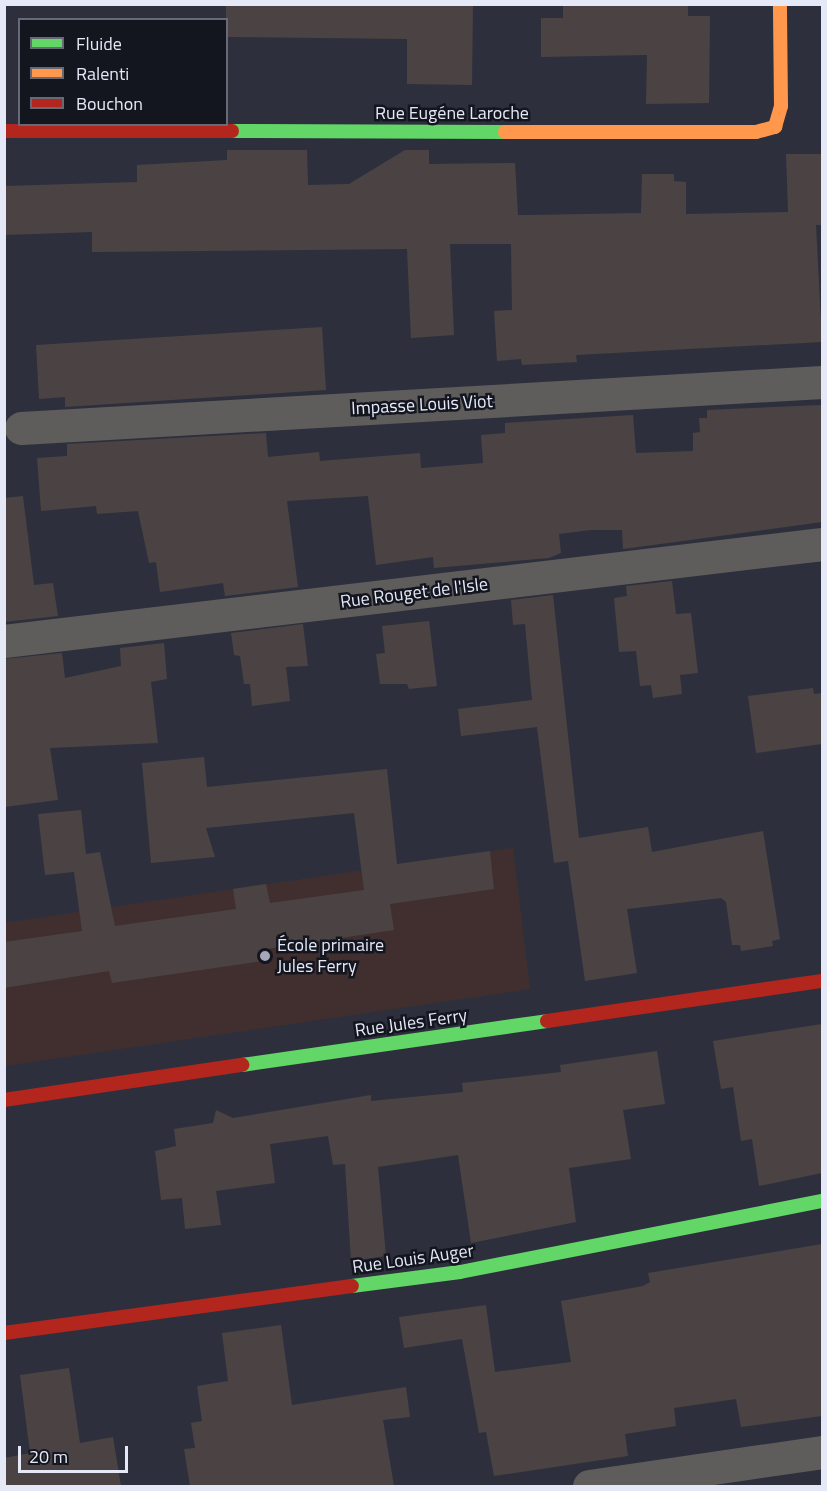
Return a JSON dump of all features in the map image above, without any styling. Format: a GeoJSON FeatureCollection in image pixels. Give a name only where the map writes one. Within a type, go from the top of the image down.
{"type":"FeatureCollection","features":[{"type":"Feature","properties":{"kind":"street","name":"Rue Eugéne Laroche"},"geometry":{"type":"LineString","coordinates":[[4,131],[756,132],[775,127],[781,106],[780,4]]}},
{"type":"Feature","properties":{"kind":"street","name":"Impasse Louis Viot"},"geometry":{"type":"LineString","coordinates":[[21,428],[822,382]]}},
{"type":"Feature","properties":{"kind":"street","name":"Rue Rouget de l'Isle"},"geometry":{"type":"LineString","coordinates":[[4,641],[822,544]]}},
{"type":"Feature","properties":{"kind":"street","name":"Rue Jules Ferry"},"geometry":{"type":"LineString","coordinates":[[4,1100],[822,981]]}},
{"type":"Feature","properties":{"kind":"street","name":"Rue Louis Auger"},"geometry":{"type":"LineString","coordinates":[[4,1333],[460,1272],[822,1200]]}},
{"type":"Feature","properties":{"kind":"street"},"geometry":{"type":"LineString","coordinates":[[588,1486],[822,1452]]}},
{"type":"Feature","properties":{"kind":"shaded area","name":"École primaire Jules Ferry"},"geometry":{"type":"Polygon","coordinates":[[[513,848],[530,989],[5,1066],[4,923],[513,848]]]}},
{"type":"Feature","properties":{"kind":"building"},"geometry":{"type":"Polygon","coordinates":[[[226,4],[473,4],[472,85],[407,84],[407,39],[228,37],[228,18],[226,18],[226,4]]]}},
{"type":"Feature","properties":{"kind":"building"},"geometry":{"type":"Polygon","coordinates":[[[563,4],[688,4],[688,16],[710,16],[709,103],[646,104],[647,55],[541,57],[541,18],[563,18],[563,4]]]}},
{"type":"Feature","properties":{"kind":"building"},"geometry":{"type":"Polygon","coordinates":[[[227,150],[307,150],[308,185],[349,184],[405,150],[429,150],[429,164],[515,163],[518,215],[641,213],[642,174],[674,174],[674,181],[686,182],[686,214],[788,212],[786,154],[822,154],[822,225],[816,225],[822,342],[576,355],[577,362],[522,365],[521,359],[497,361],[494,311],[512,310],[511,244],[450,244],[454,335],[411,338],[407,249],[92,252],[92,232],[4,235],[4,186],[137,182],[137,165],[227,160],[227,150]]]}},
{"type":"Feature","properties":{"kind":"building"},"geometry":{"type":"Polygon","coordinates":[[[322,327],[326,390],[65,407],[65,397],[39,399],[36,345],[322,327]]]}},
{"type":"Feature","properties":{"kind":"building"},"geometry":{"type":"Polygon","coordinates":[[[822,405],[822,522],[668,543],[623,549],[622,530],[590,530],[559,534],[561,553],[549,558],[434,568],[433,557],[376,565],[368,496],[287,501],[298,587],[225,596],[223,583],[160,592],[156,562],[149,563],[138,511],[97,514],[96,506],[41,511],[37,458],[67,456],[67,444],[266,433],[268,457],[319,452],[320,461],[420,453],[421,468],[483,463],[481,435],[505,433],[505,423],[633,415],[636,453],[693,451],[693,433],[700,432],[699,418],[707,418],[707,410],[822,405]]]}},
{"type":"Feature","properties":{"kind":"building"},"geometry":{"type":"Polygon","coordinates":[[[23,496],[34,585],[53,583],[58,616],[4,622],[4,498],[23,496]]]}},
{"type":"Feature","properties":{"kind":"building"},"geometry":{"type":"Polygon","coordinates":[[[672,581],[676,614],[691,613],[698,673],[680,675],[682,694],[653,698],[651,685],[640,686],[636,651],[619,652],[614,598],[627,596],[626,586],[672,581]]]}},
{"type":"Feature","properties":{"kind":"building"},"geometry":{"type":"Polygon","coordinates":[[[553,595],[579,838],[648,827],[652,852],[763,831],[780,939],[772,941],[773,946],[741,951],[740,945],[732,945],[726,902],[721,898],[627,909],[637,973],[585,981],[568,861],[554,863],[537,727],[461,736],[458,709],[532,700],[525,624],[513,625],[511,600],[553,595]]]}},
{"type":"Feature","properties":{"kind":"building"},"geometry":{"type":"Polygon","coordinates":[[[429,621],[437,686],[409,689],[407,684],[380,684],[376,654],[385,653],[382,626],[429,621]]]}},
{"type":"Feature","properties":{"kind":"building"},"geometry":{"type":"Polygon","coordinates":[[[303,624],[308,666],[286,667],[290,701],[252,706],[250,684],[244,684],[240,656],[234,655],[231,633],[303,624]]]}},
{"type":"Feature","properties":{"kind":"building"},"geometry":{"type":"Polygon","coordinates":[[[164,643],[167,679],[151,682],[158,743],[50,748],[58,800],[4,807],[4,659],[62,653],[65,678],[121,666],[120,648],[164,643]]]}},
{"type":"Feature","properties":{"kind":"building"},"geometry":{"type":"Polygon","coordinates":[[[813,688],[814,694],[822,693],[822,744],[756,753],[748,696],[813,688]]]}},
{"type":"Feature","properties":{"kind":"building"},"geometry":{"type":"Polygon","coordinates":[[[204,757],[207,787],[387,769],[397,864],[490,851],[494,889],[390,904],[394,930],[261,950],[263,961],[112,983],[109,971],[4,988],[4,942],[82,931],[74,872],[45,875],[38,814],[81,810],[86,854],[100,852],[115,926],[236,909],[233,889],[266,884],[270,903],[364,890],[354,813],[206,828],[215,857],[151,863],[142,763],[204,757]]]}},
{"type":"Feature","properties":{"kind":"building"},"geometry":{"type":"Polygon","coordinates":[[[822,1024],[822,1173],[759,1186],[752,1139],[741,1141],[733,1087],[721,1089],[713,1041],[822,1024]]]}},
{"type":"Feature","properties":{"kind":"building"},"geometry":{"type":"Polygon","coordinates":[[[657,1051],[665,1104],[623,1110],[631,1159],[569,1168],[576,1222],[471,1243],[458,1155],[378,1167],[386,1256],[351,1261],[345,1164],[333,1165],[328,1136],[270,1144],[275,1183],[216,1191],[221,1225],[185,1229],[182,1198],[161,1200],[155,1151],[176,1146],[174,1129],[213,1123],[216,1110],[233,1118],[371,1095],[371,1101],[463,1092],[462,1083],[561,1072],[560,1065],[657,1051]]]}},
{"type":"Feature","properties":{"kind":"building"},"geometry":{"type":"Polygon","coordinates":[[[822,1244],[822,1416],[741,1427],[736,1399],[674,1408],[676,1426],[625,1434],[628,1456],[494,1476],[486,1432],[479,1433],[462,1339],[404,1348],[399,1317],[486,1305],[495,1372],[571,1362],[561,1301],[643,1286],[650,1282],[648,1273],[822,1244]]]}},
{"type":"Feature","properties":{"kind":"building"},"geometry":{"type":"Polygon","coordinates":[[[281,1325],[292,1405],[406,1387],[410,1417],[383,1420],[394,1486],[190,1486],[184,1449],[195,1448],[191,1423],[202,1421],[197,1386],[228,1381],[222,1333],[281,1325]]]}},
{"type":"Feature","properties":{"kind":"building"},"geometry":{"type":"Polygon","coordinates":[[[69,1368],[80,1443],[113,1437],[121,1486],[4,1486],[4,1458],[30,1453],[20,1375],[69,1368]]]}},
{"type":"Feature","properties":{"kind":"traffic: fast"},"geometry":{"type":"LineString","coordinates":[[232,131],[505,132]]}},
{"type":"Feature","properties":{"kind":"traffic: fast"},"geometry":{"type":"LineString","coordinates":[[242,1065],[547,1021]]}},
{"type":"Feature","properties":{"kind":"traffic: fast"},"geometry":{"type":"LineString","coordinates":[[352,1286],[460,1272],[822,1201]]}},
{"type":"Feature","properties":{"kind":"traffic: slow"},"geometry":{"type":"LineString","coordinates":[[505,132],[756,132],[775,127],[781,106],[780,4]]}},
{"type":"Feature","properties":{"kind":"traffic: jam"},"geometry":{"type":"LineString","coordinates":[[4,131],[232,131]]}},
{"type":"Feature","properties":{"kind":"traffic: jam"},"geometry":{"type":"LineString","coordinates":[[547,1021],[822,981]]}},
{"type":"Feature","properties":{"kind":"traffic: jam"},"geometry":{"type":"LineString","coordinates":[[4,1100],[242,1065]]}},
{"type":"Feature","properties":{"kind":"traffic: jam"},"geometry":{"type":"LineString","coordinates":[[4,1333],[352,1286]]}},
{"type":"Feature","properties":{"kind":"place","name":"École primaire Jules Ferry"},"geometry":{"type":"Point","coordinates":[265,956]}}]}
